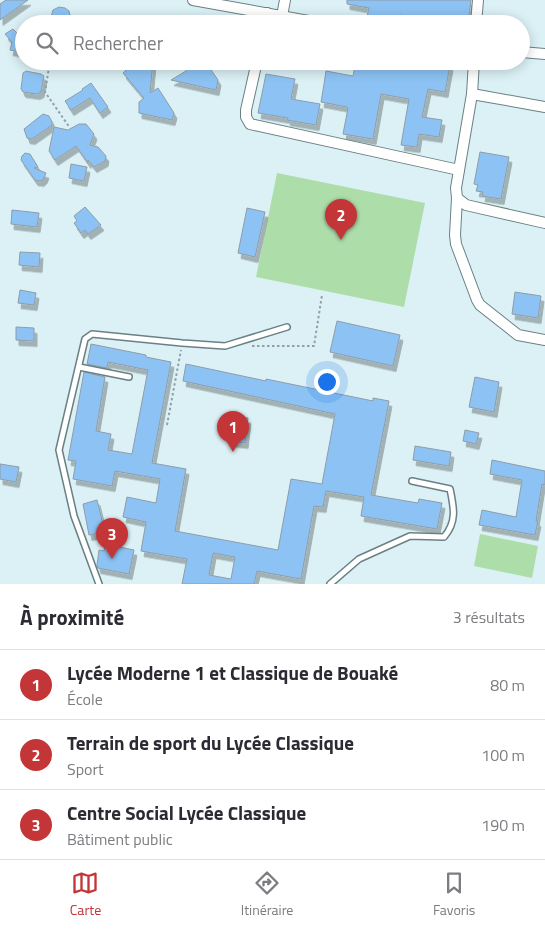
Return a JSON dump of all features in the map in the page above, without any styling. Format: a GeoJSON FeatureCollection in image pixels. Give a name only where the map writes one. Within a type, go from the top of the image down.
{"type":"FeatureCollection","features":[{"type":"Feature","properties":{"kind":"street"},"geometry":{"type":"LineString","coordinates":[[193,0],[251,15]]}},
{"type":"Feature","properties":{"kind":"street"},"geometry":{"type":"LineString","coordinates":[[282,15],[285,0]]}},
{"type":"Feature","properties":{"kind":"street"},"geometry":{"type":"LineString","coordinates":[[477,15],[478,0]]}},
{"type":"Feature","properties":{"kind":"street"},"geometry":{"type":"LineString","coordinates":[[530,53],[545,54]]}},
{"type":"Feature","properties":{"kind":"street"},"geometry":{"type":"LineString","coordinates":[[255,70],[246,110],[246,117],[250,124],[459,170]]}},
{"type":"Feature","properties":{"kind":"street"},"geometry":{"type":"LineString","coordinates":[[473,70],[472,94],[456,188],[456,244],[476,300],[480,305],[518,334],[545,340]]}},
{"type":"Feature","properties":{"kind":"street"},"geometry":{"type":"LineString","coordinates":[[472,94],[545,107]]}},
{"type":"Feature","properties":{"kind":"street"},"geometry":{"type":"LineString","coordinates":[[457,198],[466,204],[545,223]]}},
{"type":"Feature","properties":{"kind":"lane"},"geometry":{"type":"LineString","coordinates":[[99,584],[74,516],[59,450],[85,339],[92,334],[224,346],[287,327]]}},
{"type":"Feature","properties":{"kind":"lane"},"geometry":{"type":"LineString","coordinates":[[79,367],[129,378]]}},
{"type":"Feature","properties":{"kind":"lane"},"geometry":{"type":"LineString","coordinates":[[330,584],[359,559],[410,536],[444,538],[451,530],[454,509],[450,489],[412,481]]}},
{"type":"Feature","properties":{"kind":"path"},"geometry":{"type":"LineString","coordinates":[[49,70],[45,92],[70,128]]}},
{"type":"Feature","properties":{"kind":"path"},"geometry":{"type":"LineString","coordinates":[[244,346],[314,346],[322,295]]}},
{"type":"Feature","properties":{"kind":"path"},"geometry":{"type":"LineString","coordinates":[[167,425],[182,343]]}},
{"type":"Feature","properties":{"kind":"green space"},"geometry":{"type":"Polygon","coordinates":[[[277,173],[425,203],[404,307],[256,277],[277,173]]]}},
{"type":"Feature","properties":{"kind":"green space"},"geometry":{"type":"Polygon","coordinates":[[[480,534],[538,546],[532,578],[474,566],[480,534]]]}},
{"type":"Feature","properties":{"kind":"building"},"geometry":{"type":"Polygon","coordinates":[[[6,0],[28,0],[0,20],[0,4],[6,0]]]}},
{"type":"Feature","properties":{"kind":"building"},"geometry":{"type":"Polygon","coordinates":[[[347,0],[471,0],[469,15],[367,15],[369,8],[347,4],[347,0]]]}},
{"type":"Feature","properties":{"kind":"building"},"geometry":{"type":"Polygon","coordinates":[[[59,7],[65,8],[69,11],[70,15],[52,15],[53,10],[59,7]]]}},
{"type":"Feature","properties":{"kind":"building"},"geometry":{"type":"Polygon","coordinates":[[[13,29],[15,31],[15,51],[10,50],[12,42],[5,34],[13,29]]]}},
{"type":"Feature","properties":{"kind":"building"},"geometry":{"type":"Polygon","coordinates":[[[126,70],[152,70],[150,93],[158,88],[174,113],[172,120],[139,113],[139,102],[144,98],[123,73],[126,70]]]}},
{"type":"Feature","properties":{"kind":"building"},"geometry":{"type":"Polygon","coordinates":[[[211,70],[218,80],[216,90],[171,80],[186,71],[211,70]]]}},
{"type":"Feature","properties":{"kind":"building"},"geometry":{"type":"Polygon","coordinates":[[[354,70],[449,70],[445,92],[428,89],[422,117],[442,120],[439,137],[419,134],[417,147],[401,145],[409,99],[381,94],[373,139],[343,134],[348,108],[321,102],[326,71],[353,76],[354,70]]]}},
{"type":"Feature","properties":{"kind":"building"},"geometry":{"type":"Polygon","coordinates":[[[26,71],[44,76],[41,92],[37,94],[23,92],[21,89],[23,73],[26,71]]]}},
{"type":"Feature","properties":{"kind":"building"},"geometry":{"type":"Polygon","coordinates":[[[266,74],[295,79],[291,99],[320,104],[316,125],[258,113],[266,74]]]}},
{"type":"Feature","properties":{"kind":"building"},"geometry":{"type":"Polygon","coordinates":[[[91,83],[108,107],[100,113],[90,98],[71,110],[65,101],[91,83]]]}},
{"type":"Feature","properties":{"kind":"building"},"geometry":{"type":"Polygon","coordinates":[[[43,114],[49,116],[52,125],[32,139],[27,138],[24,129],[43,114]]]}},
{"type":"Feature","properties":{"kind":"building"},"geometry":{"type":"Polygon","coordinates":[[[79,124],[86,124],[94,134],[90,145],[98,147],[106,156],[105,161],[94,167],[88,160],[88,163],[76,146],[55,160],[49,151],[54,127],[68,130],[79,124]]]}},
{"type":"Feature","properties":{"kind":"building"},"geometry":{"type":"Polygon","coordinates":[[[480,152],[509,157],[501,199],[482,196],[483,192],[476,191],[478,185],[474,184],[480,152]]]}},
{"type":"Feature","properties":{"kind":"building"},"geometry":{"type":"Polygon","coordinates":[[[25,153],[30,154],[38,167],[34,168],[46,173],[41,181],[35,180],[21,160],[25,153]]]}},
{"type":"Feature","properties":{"kind":"building"},"geometry":{"type":"Polygon","coordinates":[[[71,164],[87,167],[84,181],[69,178],[71,164]]]}},
{"type":"Feature","properties":{"kind":"building"},"geometry":{"type":"Polygon","coordinates":[[[85,207],[101,225],[88,234],[85,230],[81,233],[74,223],[77,221],[74,216],[85,207]]]}},
{"type":"Feature","properties":{"kind":"building"},"geometry":{"type":"Polygon","coordinates":[[[247,208],[265,212],[255,257],[238,253],[247,208]]]}},
{"type":"Feature","properties":{"kind":"building"},"geometry":{"type":"Polygon","coordinates":[[[12,210],[39,213],[37,227],[11,224],[12,210]]]}},
{"type":"Feature","properties":{"kind":"building"},"geometry":{"type":"Polygon","coordinates":[[[20,252],[40,253],[39,267],[19,265],[20,252]]]}},
{"type":"Feature","properties":{"kind":"building"},"geometry":{"type":"Polygon","coordinates":[[[20,290],[36,293],[34,305],[18,303],[20,290]]]}},
{"type":"Feature","properties":{"kind":"building"},"geometry":{"type":"Polygon","coordinates":[[[515,292],[541,296],[538,318],[512,314],[515,292]]]}},
{"type":"Feature","properties":{"kind":"building"},"geometry":{"type":"Polygon","coordinates":[[[337,321],[400,335],[393,366],[330,352],[337,321]]]}},
{"type":"Feature","properties":{"kind":"building"},"geometry":{"type":"Polygon","coordinates":[[[16,327],[34,328],[34,341],[16,340],[16,327]]]}},
{"type":"Feature","properties":{"kind":"building"},"geometry":{"type":"Polygon","coordinates":[[[91,344],[171,362],[152,463],[186,469],[175,531],[278,550],[291,479],[322,484],[335,414],[183,381],[186,364],[373,401],[373,398],[389,401],[371,495],[418,503],[419,499],[442,503],[437,529],[361,516],[364,497],[326,491],[323,507],[314,506],[301,579],[257,571],[254,584],[182,584],[187,559],[141,551],[146,522],[123,517],[127,497],[156,503],[160,479],[115,471],[112,486],[73,479],[76,461],[68,460],[84,372],[105,377],[96,431],[111,434],[108,450],[132,454],[148,370],[108,362],[107,368],[87,364],[91,344]],[[213,553],[209,575],[231,579],[235,557],[213,553]]]}},
{"type":"Feature","properties":{"kind":"building"},"geometry":{"type":"Polygon","coordinates":[[[475,377],[499,382],[494,412],[469,407],[475,377]]]}},
{"type":"Feature","properties":{"kind":"building"},"geometry":{"type":"Polygon","coordinates":[[[232,416],[248,418],[245,443],[228,441],[232,416]]]}},
{"type":"Feature","properties":{"kind":"building"},"geometry":{"type":"Polygon","coordinates":[[[465,430],[479,433],[476,444],[463,441],[465,430]]]}},
{"type":"Feature","properties":{"kind":"building"},"geometry":{"type":"Polygon","coordinates":[[[415,446],[451,452],[449,466],[413,460],[415,446]]]}},
{"type":"Feature","properties":{"kind":"building"},"geometry":{"type":"Polygon","coordinates":[[[492,460],[545,471],[545,485],[542,484],[535,535],[479,525],[482,510],[516,517],[522,480],[490,474],[492,460]]]}},
{"type":"Feature","properties":{"kind":"building"},"geometry":{"type":"Polygon","coordinates":[[[0,464],[19,467],[16,482],[0,479],[0,464]]]}},
{"type":"Feature","properties":{"kind":"building"},"geometry":{"type":"Polygon","coordinates":[[[97,500],[105,532],[89,535],[83,504],[97,500]]]}},
{"type":"Feature","properties":{"kind":"building"},"geometry":{"type":"Polygon","coordinates":[[[105,544],[134,550],[129,574],[98,568],[99,550],[104,551],[105,544]]]}},
{"type":"Feature","properties":{"kind":"place","name":"Terrain de sport du Lycée Classique"},"geometry":{"type":"Point","coordinates":[341,240]}},
{"type":"Feature","properties":{"kind":"place","name":"Lycée Moderne 1 et Classique de Bouaké"},"geometry":{"type":"Point","coordinates":[233,452]}},
{"type":"Feature","properties":{"kind":"place","name":"Centre Social Lycée Classique"},"geometry":{"type":"Point","coordinates":[112,559]}}]}
